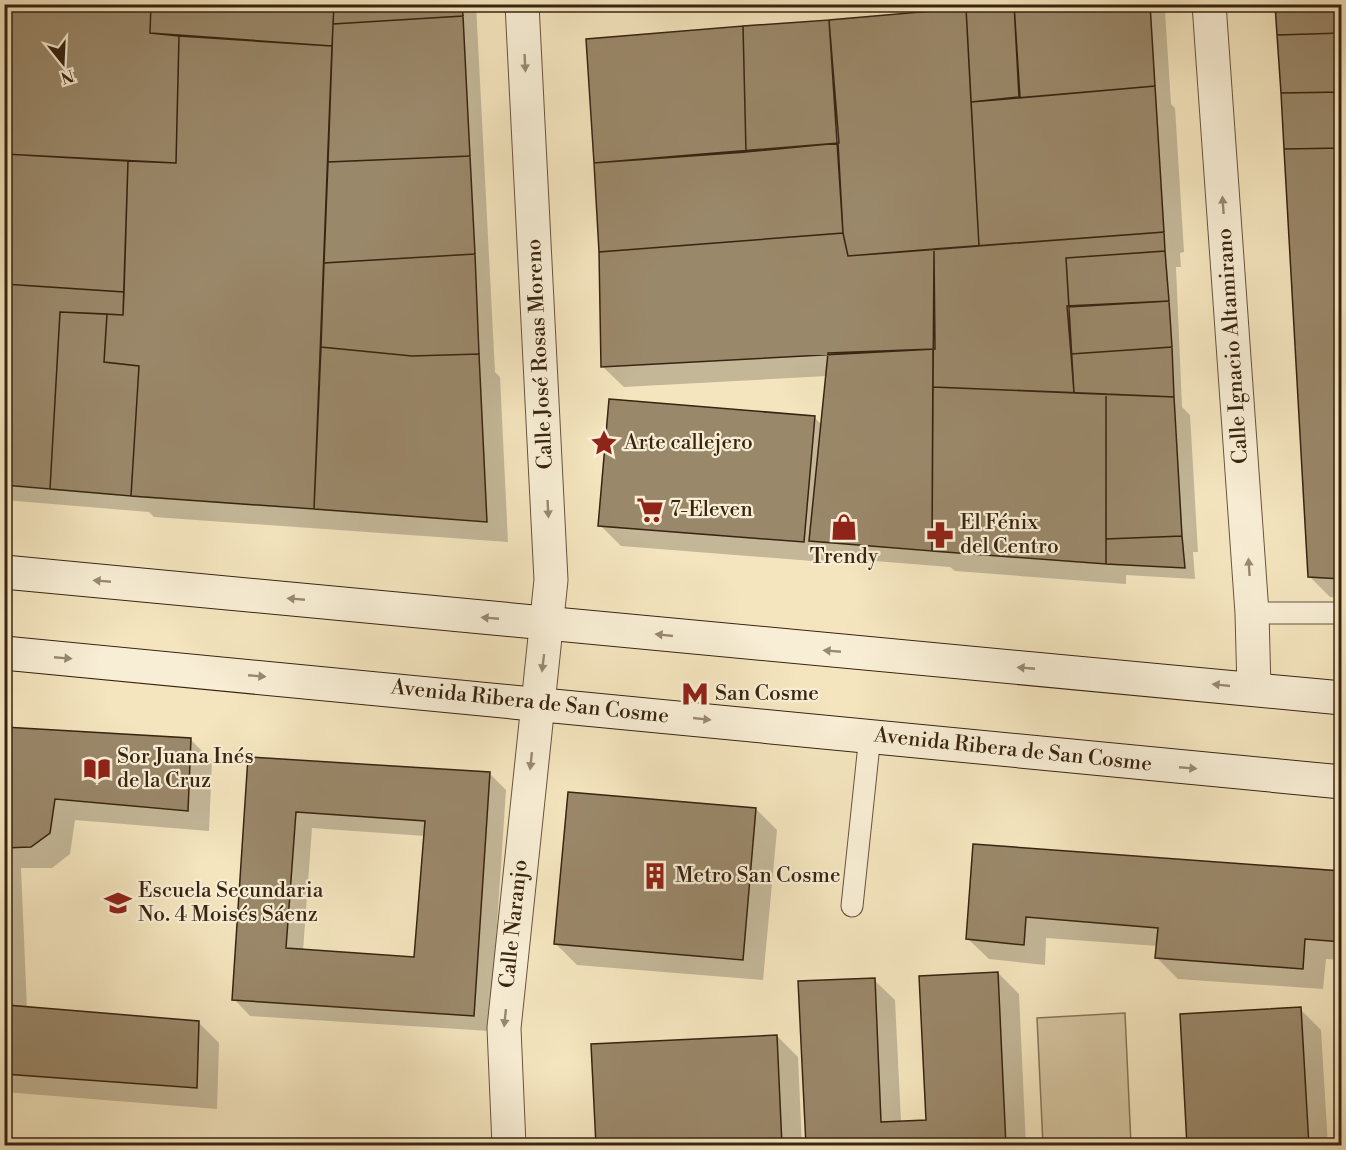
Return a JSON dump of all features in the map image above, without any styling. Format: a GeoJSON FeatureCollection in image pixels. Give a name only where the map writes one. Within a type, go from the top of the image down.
{"type":"FeatureCollection","features":[{"type":"Feature","properties":{"kind":"main road","name":"Calle José Rosas Moreno"},"geometry":{"type":"LineString","coordinates":[[522,4],[551,580],[539,703]]}},
{"type":"Feature","properties":{"kind":"main road","name":"Calle Ignacio Altamirano"},"geometry":{"type":"LineString","coordinates":[[1209,4],[1252,613],[1254,689]]}},
{"type":"Feature","properties":{"kind":"main road"},"geometry":{"type":"LineString","coordinates":[[4,572],[1341,698]]}},
{"type":"Feature","properties":{"kind":"main road","name":"Avenida Ribera de San Cosme"},"geometry":{"type":"LineString","coordinates":[[4,653],[1341,782]]}},
{"type":"Feature","properties":{"kind":"main road","name":"Calle Naranjo"},"geometry":{"type":"LineString","coordinates":[[509,1146],[504,1028],[539,703]]}},
{"type":"Feature","properties":{"kind":"lane"},"geometry":{"type":"LineString","coordinates":[[1252,613],[1341,613]]}},
{"type":"Feature","properties":{"kind":"lane"},"geometry":{"type":"LineString","coordinates":[[852,906],[870,735]]}},
{"type":"Feature","properties":{"kind":"shaded area"},"geometry":{"type":"Polygon","coordinates":[[[1125,1013],[1131,1145],[1043,1145],[1037,1018],[1125,1013]]]}},
{"type":"Feature","properties":{"kind":"building"},"geometry":{"type":"Polygon","coordinates":[[[4,4],[151,4],[150,33],[179,36],[176,163],[4,154],[4,4]]]}},
{"type":"Feature","properties":{"kind":"building"},"geometry":{"type":"Polygon","coordinates":[[[151,4],[334,4],[332,46],[150,33],[151,4]]]}},
{"type":"Feature","properties":{"kind":"building"},"geometry":{"type":"Polygon","coordinates":[[[334,4],[462,4],[463,16],[333,24],[334,4]]]}},
{"type":"Feature","properties":{"kind":"building"},"geometry":{"type":"Polygon","coordinates":[[[1014,4],[1150,4],[1155,86],[1020,98],[1014,4]]]}},
{"type":"Feature","properties":{"kind":"building"},"geometry":{"type":"Polygon","coordinates":[[[1014,4],[1019,97],[971,102],[966,8],[1014,4]]]}},
{"type":"Feature","properties":{"kind":"building"},"geometry":{"type":"Polygon","coordinates":[[[1275,4],[1342,4],[1342,33],[1277,35],[1275,4]]]}},
{"type":"Feature","properties":{"kind":"building"},"geometry":{"type":"Polygon","coordinates":[[[966,8],[979,246],[848,256],[843,233],[829,20],[966,8]]]}},
{"type":"Feature","properties":{"kind":"building"},"geometry":{"type":"Polygon","coordinates":[[[463,16],[470,156],[328,162],[333,24],[463,16]]]}},
{"type":"Feature","properties":{"kind":"building"},"geometry":{"type":"Polygon","coordinates":[[[829,20],[839,143],[746,152],[743,26],[829,20]]]}},
{"type":"Feature","properties":{"kind":"building"},"geometry":{"type":"Polygon","coordinates":[[[743,26],[746,152],[594,163],[586,39],[743,26]]]}},
{"type":"Feature","properties":{"kind":"building"},"geometry":{"type":"Polygon","coordinates":[[[1342,33],[1342,92],[1281,93],[1277,35],[1342,33]]]}},
{"type":"Feature","properties":{"kind":"building"},"geometry":{"type":"Polygon","coordinates":[[[179,36],[332,46],[314,509],[131,496],[139,366],[104,362],[107,314],[123,315],[128,161],[176,163],[179,36]]]}},
{"type":"Feature","properties":{"kind":"building"},"geometry":{"type":"Polygon","coordinates":[[[1155,86],[1164,232],[979,246],[971,102],[1155,86]]]}},
{"type":"Feature","properties":{"kind":"building"},"geometry":{"type":"Polygon","coordinates":[[[1342,92],[1342,148],[1284,149],[1281,93],[1342,92]]]}},
{"type":"Feature","properties":{"kind":"building"},"geometry":{"type":"Polygon","coordinates":[[[838,143],[843,233],[599,252],[594,163],[838,143]]]}},
{"type":"Feature","properties":{"kind":"building"},"geometry":{"type":"Polygon","coordinates":[[[1342,148],[1342,579],[1308,577],[1284,149],[1342,148]]]}},
{"type":"Feature","properties":{"kind":"building"},"geometry":{"type":"Polygon","coordinates":[[[4,154],[128,161],[124,292],[4,284],[4,154]]]}},
{"type":"Feature","properties":{"kind":"building"},"geometry":{"type":"Polygon","coordinates":[[[470,156],[475,254],[324,263],[328,162],[470,156]]]}},
{"type":"Feature","properties":{"kind":"building"},"geometry":{"type":"Polygon","coordinates":[[[1164,232],[1165,251],[1066,258],[1074,393],[933,387],[934,249],[1164,232]]]}},
{"type":"Feature","properties":{"kind":"building"},"geometry":{"type":"Polygon","coordinates":[[[843,233],[848,256],[934,249],[935,349],[601,367],[599,252],[843,233]]]}},
{"type":"Feature","properties":{"kind":"building"},"geometry":{"type":"Polygon","coordinates":[[[1165,251],[1169,301],[1069,307],[1066,258],[1165,251]]]}},
{"type":"Feature","properties":{"kind":"building"},"geometry":{"type":"Polygon","coordinates":[[[475,254],[479,354],[412,356],[321,347],[324,263],[475,254]]]}},
{"type":"Feature","properties":{"kind":"building"},"geometry":{"type":"Polygon","coordinates":[[[4,284],[124,292],[123,315],[60,312],[50,489],[4,485],[4,284]]]}},
{"type":"Feature","properties":{"kind":"building"},"geometry":{"type":"Polygon","coordinates":[[[1169,301],[1172,347],[1071,354],[1067,306],[1169,301]]]}},
{"type":"Feature","properties":{"kind":"building"},"geometry":{"type":"Polygon","coordinates":[[[60,312],[107,314],[104,362],[139,366],[131,496],[50,489],[60,312]]]}},
{"type":"Feature","properties":{"kind":"building"},"geometry":{"type":"Polygon","coordinates":[[[321,347],[412,356],[479,354],[487,522],[314,509],[321,347]]]}},
{"type":"Feature","properties":{"kind":"building"},"geometry":{"type":"Polygon","coordinates":[[[1172,347],[1174,397],[1074,393],[1071,354],[1172,347]]]}},
{"type":"Feature","properties":{"kind":"building"},"geometry":{"type":"Polygon","coordinates":[[[933,349],[932,551],[809,541],[828,353],[933,349]]]}},
{"type":"Feature","properties":{"kind":"building"},"geometry":{"type":"Polygon","coordinates":[[[933,387],[1106,394],[1106,564],[932,551],[933,387]]]}},
{"type":"Feature","properties":{"kind":"building"},"geometry":{"type":"Polygon","coordinates":[[[1106,394],[1174,397],[1182,536],[1106,539],[1106,394]]]}},
{"type":"Feature","properties":{"kind":"building"},"geometry":{"type":"Polygon","coordinates":[[[609,399],[815,416],[804,542],[598,526],[609,399]]]}},
{"type":"Feature","properties":{"kind":"building"},"geometry":{"type":"Polygon","coordinates":[[[1182,536],[1185,568],[1106,564],[1106,539],[1182,536]]]}},
{"type":"Feature","properties":{"kind":"building","name":"Sor Juana Inés de la Cruz"},"geometry":{"type":"Polygon","coordinates":[[[4,727],[191,738],[188,811],[55,799],[50,833],[31,847],[4,848],[4,727]]]}},
{"type":"Feature","properties":{"kind":"building"},"geometry":{"type":"Polygon","coordinates":[[[248,757],[490,772],[474,1016],[232,1000],[248,757]],[[296,812],[286,948],[414,957],[425,821],[296,812]]]}},
{"type":"Feature","properties":{"kind":"building","name":"Metro San Cosme"},"geometry":{"type":"Polygon","coordinates":[[[568,792],[756,808],[743,960],[554,944],[568,792]]]}},
{"type":"Feature","properties":{"kind":"building"},"geometry":{"type":"Polygon","coordinates":[[[973,844],[1342,871],[1342,942],[1305,939],[1303,969],[1155,958],[1158,928],[1026,917],[1024,945],[966,939],[973,844]]]}},
{"type":"Feature","properties":{"kind":"building"},"geometry":{"type":"Polygon","coordinates":[[[4,936],[7,1005],[199,1021],[197,1088],[4,1074],[4,936]]]}},
{"type":"Feature","properties":{"kind":"building"},"geometry":{"type":"Polygon","coordinates":[[[998,972],[1006,1146],[806,1146],[798,981],[875,978],[881,1122],[926,1120],[919,976],[998,972]]]}},
{"type":"Feature","properties":{"kind":"building"},"geometry":{"type":"Polygon","coordinates":[[[1301,1007],[1309,1146],[1187,1146],[1180,1014],[1301,1007]]]}},
{"type":"Feature","properties":{"kind":"building"},"geometry":{"type":"Polygon","coordinates":[[[777,1035],[782,1146],[596,1146],[591,1044],[777,1035]]]}},
{"type":"Feature","properties":{"kind":"place","name":"Arte callejero"},"geometry":{"type":"Point","coordinates":[604,443]}},
{"type":"Feature","properties":{"kind":"place","name":"7-Eleven"},"geometry":{"type":"Point","coordinates":[650,510]}},
{"type":"Feature","properties":{"kind":"place","name":"Trendy"},"geometry":{"type":"Point","coordinates":[844,527]}},
{"type":"Feature","properties":{"kind":"place","name":"El Fénix del Centro"},"geometry":{"type":"Point","coordinates":[940,535]}},
{"type":"Feature","properties":{"kind":"place","name":"San Cosme"},"geometry":{"type":"Point","coordinates":[695,694]}},
{"type":"Feature","properties":{"kind":"place","name":"Sor Juana Inés de la Cruz"},"geometry":{"type":"Point","coordinates":[97,769]}},
{"type":"Feature","properties":{"kind":"place","name":"Metro San Cosme"},"geometry":{"type":"Point","coordinates":[655,876]}},
{"type":"Feature","properties":{"kind":"place","name":"Escuela Secundaria No. 4 Moisés Sáenz"},"geometry":{"type":"Point","coordinates":[118,903]}}]}
